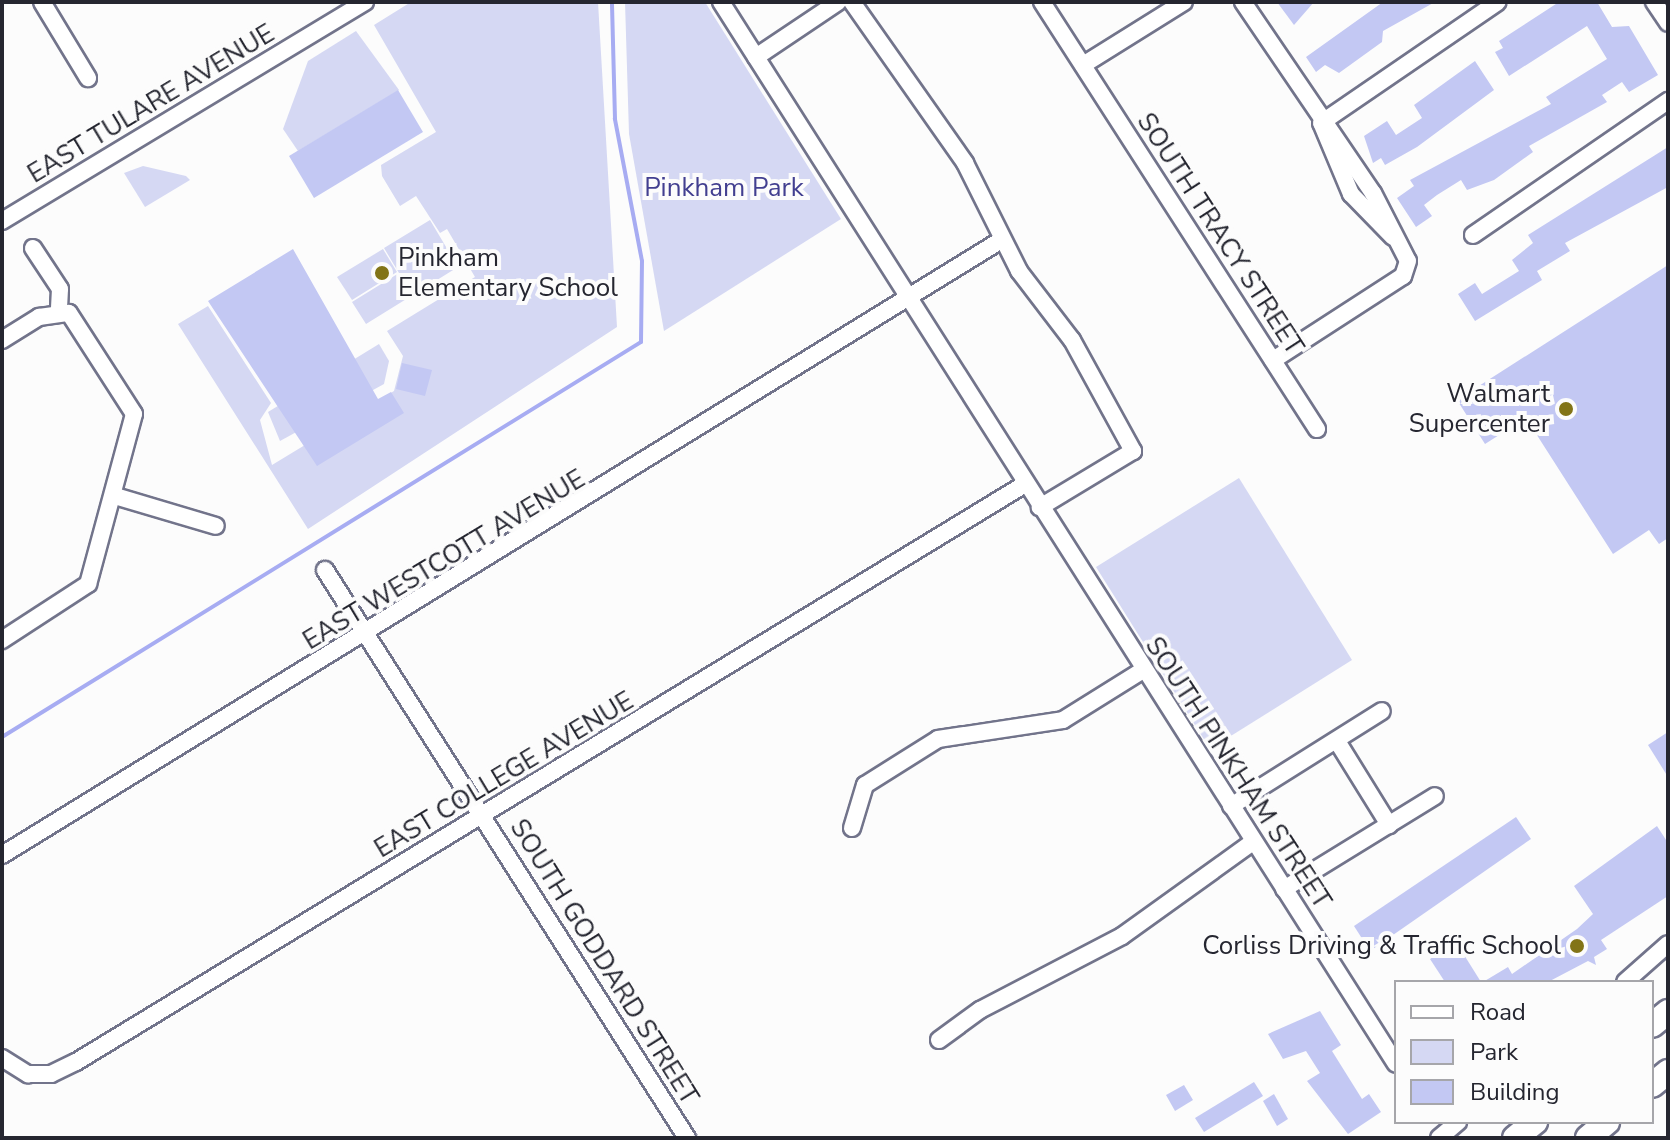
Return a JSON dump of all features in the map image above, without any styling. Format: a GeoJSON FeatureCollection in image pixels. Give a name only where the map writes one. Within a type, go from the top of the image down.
{"type":"FeatureCollection","features":[{"type":"Feature","properties":{"kind":"highway"},"geometry":{"type":"LineString","coordinates":[[1515,1138],[1532,1124]]}},
{"type":"Feature","properties":{"kind":"highway"},"geometry":{"type":"LineString","coordinates":[[1588,1138],[1605,1124]]}},
{"type":"Feature","properties":{"kind":"street"},"geometry":{"type":"LineString","coordinates":[[42,2],[88,78]]}},
{"type":"Feature","properties":{"kind":"street","name":"EAST TULARE AVENUE"},"geometry":{"type":"LineString","coordinates":[[2,221],[365,2]]}},
{"type":"Feature","properties":{"kind":"street","name":"SOUTH PINKHAM STREET"},"geometry":{"type":"LineString","coordinates":[[721,2],[908,301],[1394,1061]]}},
{"type":"Feature","properties":{"kind":"street"},"geometry":{"type":"LineString","coordinates":[[756,57],[838,2]]}},
{"type":"Feature","properties":{"kind":"street"},"geometry":{"type":"LineString","coordinates":[[852,2],[965,163],[1032,292],[1072,340],[1133,451],[1040,507]]}},
{"type":"Feature","properties":{"kind":"street","name":"SOUTH TRACY STREET"},"geometry":{"type":"LineString","coordinates":[[1042,2],[1317,429]]}},
{"type":"Feature","properties":{"kind":"street"},"geometry":{"type":"LineString","coordinates":[[1083,65],[1184,2]]}},
{"type":"Feature","properties":{"kind":"street"},"geometry":{"type":"LineString","coordinates":[[1243,2],[1321,123],[1351,194],[1395,239],[1408,269],[1273,360]]}},
{"type":"Feature","properties":{"kind":"street"},"geometry":{"type":"LineString","coordinates":[[1321,123],[1498,2]]}},
{"type":"Feature","properties":{"kind":"street"},"geometry":{"type":"LineString","coordinates":[[1654,2],[1668,23]]}},
{"type":"Feature","properties":{"kind":"street"},"geometry":{"type":"LineString","coordinates":[[1473,235],[1668,101]]}},
{"type":"Feature","properties":{"kind":"street"},"geometry":{"type":"LineString","coordinates":[[908,301],[1003,239]]}},
{"type":"Feature","properties":{"kind":"street"},"geometry":{"type":"LineString","coordinates":[[33,248],[60,289],[59,310]]}},
{"type":"Feature","properties":{"kind":"street","name":"EAST WESTCOTT AVENUE"},"geometry":{"type":"LineString","coordinates":[[2,855],[367,635],[908,301]]}},
{"type":"Feature","properties":{"kind":"street"},"geometry":{"type":"LineString","coordinates":[[2,340],[59,310]]}},
{"type":"Feature","properties":{"kind":"street"},"geometry":{"type":"LineString","coordinates":[[2,640],[88,584],[134,431],[131,402],[80,322],[59,310]]}},
{"type":"Feature","properties":{"kind":"street","name":"EAST COLLEGE AVENUE"},"geometry":{"type":"LineString","coordinates":[[2,1058],[28,1074],[51,1074],[76,1062],[483,817],[1025,484]]}},
{"type":"Feature","properties":{"kind":"street"},"geometry":{"type":"LineString","coordinates":[[115,496],[216,526]]}},
{"type":"Feature","properties":{"kind":"street","name":"SOUTH GODDARD STREET"},"geometry":{"type":"LineString","coordinates":[[325,570],[687,1138]]}},
{"type":"Feature","properties":{"kind":"street"},"geometry":{"type":"LineString","coordinates":[[852,828],[865,785],[938,739],[1063,720],[1143,670]]}},
{"type":"Feature","properties":{"kind":"street"},"geometry":{"type":"LineString","coordinates":[[1231,806],[1382,711]]}},
{"type":"Feature","properties":{"kind":"street"},"geometry":{"type":"LineString","coordinates":[[1337,741],[1389,825]]}},
{"type":"Feature","properties":{"kind":"street"},"geometry":{"type":"LineString","coordinates":[[1284,889],[1435,796]]}},
{"type":"Feature","properties":{"kind":"street"},"geometry":{"type":"LineString","coordinates":[[939,1040],[980,1010],[1122,936],[1253,842]]}},
{"type":"Feature","properties":{"kind":"street"},"geometry":{"type":"LineString","coordinates":[[1627,980],[1668,944]]}},
{"type":"Feature","properties":{"kind":"green space"},"geometry":{"type":"Polygon","coordinates":[[[411,2],[598,2],[617,327],[308,529],[178,324],[208,306],[271,403],[260,420],[272,465],[394,391],[403,356],[387,331],[475,277],[447,229],[440,233],[416,196],[400,206],[382,176],[381,165],[436,132],[374,25],[411,2]]]}},
{"type":"Feature","properties":{"kind":"green space","name":"Pinkham Park"},"geometry":{"type":"Polygon","coordinates":[[[625,2],[705,2],[841,219],[664,331],[629,134],[625,2]]]}},
{"type":"Feature","properties":{"kind":"green space"},"geometry":{"type":"Polygon","coordinates":[[[356,31],[399,90],[298,151],[283,129],[308,61],[356,31]]]}},
{"type":"Feature","properties":{"kind":"green space"},"geometry":{"type":"Polygon","coordinates":[[[143,166],[186,176],[190,180],[145,207],[124,173],[143,166]]]}},
{"type":"Feature","properties":{"kind":"green space"},"geometry":{"type":"Polygon","coordinates":[[[430,220],[458,267],[366,324],[352,302],[399,273],[384,248],[430,220]]]}},
{"type":"Feature","properties":{"kind":"green space"},"geometry":{"type":"Polygon","coordinates":[[[383,249],[397,272],[352,300],[337,277],[383,249]]]}},
{"type":"Feature","properties":{"kind":"green space"},"geometry":{"type":"Polygon","coordinates":[[[379,344],[389,361],[384,384],[280,441],[268,412],[379,344]]]}},
{"type":"Feature","properties":{"kind":"green space"},"geometry":{"type":"Polygon","coordinates":[[[1239,478],[1352,660],[1210,749],[1096,567],[1239,478]]]}},
{"type":"Feature","properties":{"kind":"building"},"geometry":{"type":"Polygon","coordinates":[[[1277,2],[1314,2],[1294,25],[1277,2]]]}},
{"type":"Feature","properties":{"kind":"building"},"geometry":{"type":"Polygon","coordinates":[[[1383,2],[1435,2],[1383,31],[1382,42],[1339,73],[1325,65],[1316,72],[1306,57],[1383,2]]]}},
{"type":"Feature","properties":{"kind":"building"},"geometry":{"type":"Polygon","coordinates":[[[1559,2],[1597,2],[1612,27],[1629,26],[1658,75],[1629,92],[1622,82],[1602,95],[1607,102],[1529,146],[1533,152],[1494,180],[1467,190],[1461,180],[1437,195],[1424,205],[1432,216],[1416,227],[1397,198],[1414,186],[1410,180],[1551,104],[1546,97],[1607,59],[1587,26],[1509,76],[1495,52],[1503,48],[1499,41],[1559,2]]]}},
{"type":"Feature","properties":{"kind":"building"},"geometry":{"type":"Polygon","coordinates":[[[1475,61],[1494,90],[1417,147],[1385,165],[1381,158],[1373,163],[1364,136],[1387,121],[1396,135],[1422,118],[1414,105],[1475,61]]]}},
{"type":"Feature","properties":{"kind":"building"},"geometry":{"type":"Polygon","coordinates":[[[398,90],[423,132],[314,198],[289,156],[398,90]]]}},
{"type":"Feature","properties":{"kind":"building"},"geometry":{"type":"Polygon","coordinates":[[[1668,147],[1668,187],[1565,243],[1570,251],[1537,271],[1542,280],[1475,321],[1458,294],[1475,283],[1482,294],[1519,271],[1512,260],[1533,243],[1528,235],[1668,147]]]}},
{"type":"Feature","properties":{"kind":"building"},"geometry":{"type":"Polygon","coordinates":[[[293,249],[378,399],[391,392],[404,413],[317,466],[208,301],[293,249]]]}},
{"type":"Feature","properties":{"kind":"building","name":"Walmart Supercenter"},"geometry":{"type":"Polygon","coordinates":[[[1668,265],[1668,538],[1659,544],[1649,530],[1613,554],[1526,418],[1485,444],[1457,400],[1668,265]]]}},
{"type":"Feature","properties":{"kind":"building"},"geometry":{"type":"Polygon","coordinates":[[[402,363],[432,370],[425,396],[396,389],[402,363]]]}},
{"type":"Feature","properties":{"kind":"building"},"geometry":{"type":"Polygon","coordinates":[[[1668,732],[1668,777],[1648,745],[1668,732]]]}},
{"type":"Feature","properties":{"kind":"building"},"geometry":{"type":"Polygon","coordinates":[[[1516,817],[1531,839],[1370,951],[1354,926],[1516,817]]]}},
{"type":"Feature","properties":{"kind":"building"},"geometry":{"type":"Polygon","coordinates":[[[1657,826],[1668,843],[1668,896],[1601,940],[1607,949],[1594,957],[1596,965],[1588,961],[1552,980],[1486,980],[1508,967],[1512,974],[1577,929],[1593,914],[1574,886],[1657,826]]]}},
{"type":"Feature","properties":{"kind":"building"},"geometry":{"type":"Polygon","coordinates":[[[1456,942],[1480,980],[1444,980],[1430,959],[1456,942]]]}},
{"type":"Feature","properties":{"kind":"building"},"geometry":{"type":"Polygon","coordinates":[[[1320,1011],[1341,1045],[1332,1051],[1362,1099],[1369,1094],[1381,1112],[1348,1134],[1307,1081],[1320,1073],[1306,1051],[1283,1059],[1268,1034],[1320,1011]]]}},
{"type":"Feature","properties":{"kind":"building"},"geometry":{"type":"Polygon","coordinates":[[[1254,1082],[1263,1096],[1204,1132],[1195,1118],[1254,1082]]]}},
{"type":"Feature","properties":{"kind":"building"},"geometry":{"type":"Polygon","coordinates":[[[1184,1085],[1193,1100],[1175,1111],[1166,1095],[1184,1085]]]}},
{"type":"Feature","properties":{"kind":"building"},"geometry":{"type":"Polygon","coordinates":[[[1274,1094],[1288,1119],[1277,1126],[1263,1101],[1274,1094]]]}},
{"type":"Feature","properties":{"kind":"waterway"},"geometry":{"type":"LineString","coordinates":[[2,737],[641,342],[642,261],[615,119],[612,2]]}},
{"type":"Feature","properties":{"kind":"place","name":"Pinkham Elementary School"},"geometry":{"type":"Point","coordinates":[382,273]}},
{"type":"Feature","properties":{"kind":"place","name":"Walmart Supercenter"},"geometry":{"type":"Point","coordinates":[1566,409]}},
{"type":"Feature","properties":{"kind":"place","name":"Corliss Driving & Traffic School"},"geometry":{"type":"Point","coordinates":[1577,946]}}]}
